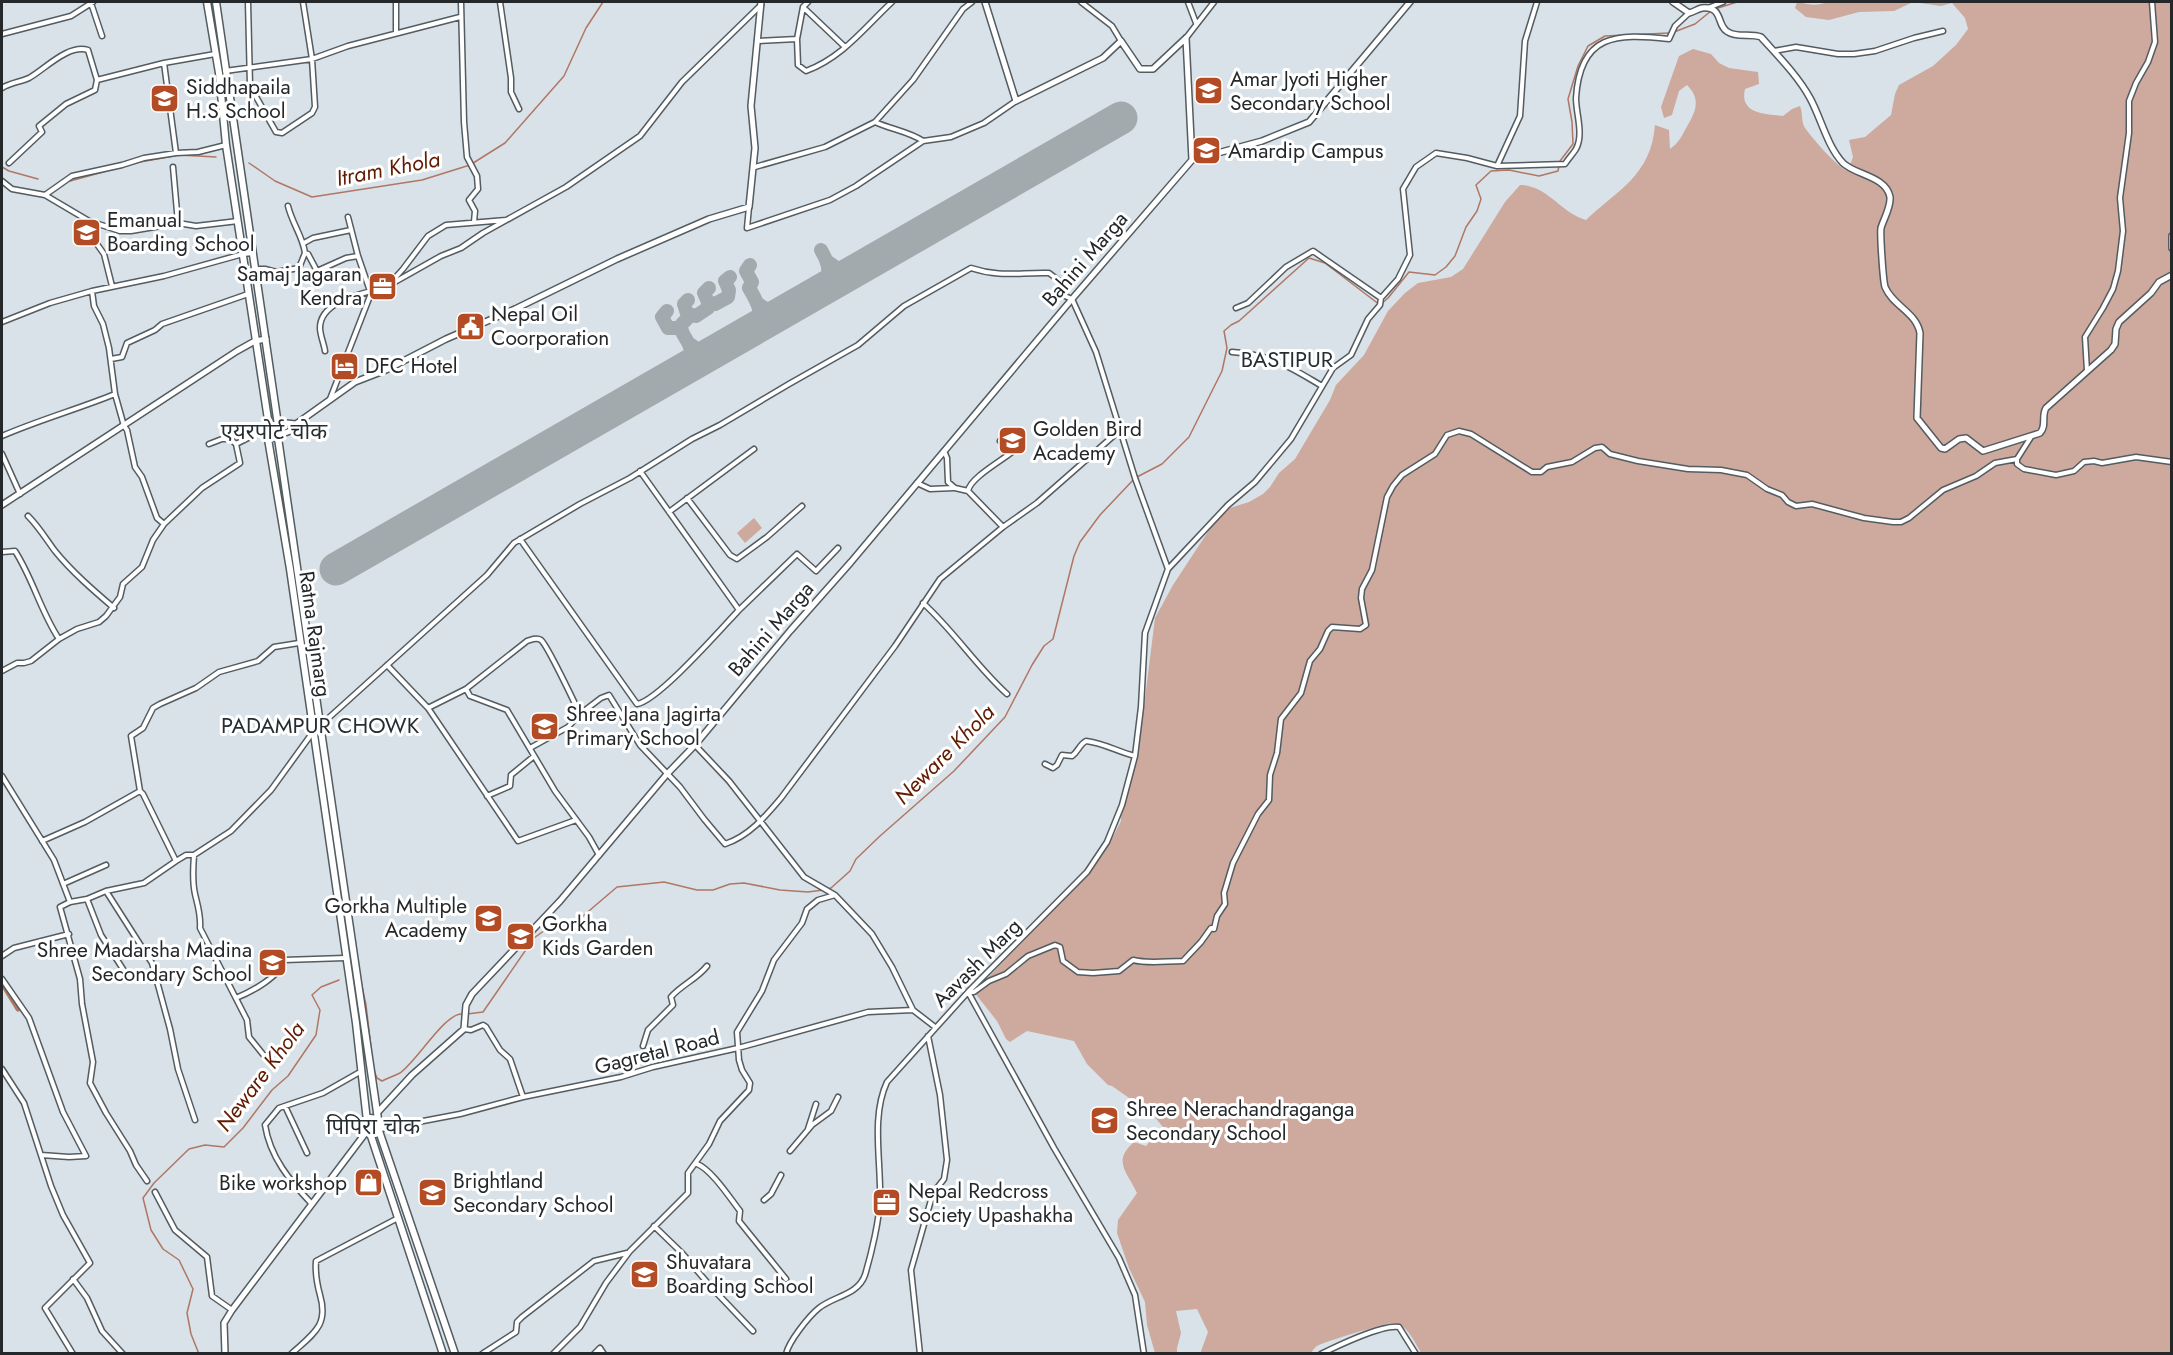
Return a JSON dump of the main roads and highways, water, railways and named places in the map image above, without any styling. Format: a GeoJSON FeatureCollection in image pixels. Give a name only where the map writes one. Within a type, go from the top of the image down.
{"type":"FeatureCollection","features":[{"type":"Feature","properties":{"kind":"main road","name":"Ratna Rajmarg"},"geometry":{"type":"LineString","coordinates":[[207,2],[219,73],[226,145],[268,432],[345,944],[345,958],[368,1120],[366,1124],[443,1353]]}},
{"type":"Feature","properties":{"kind":"main road","name":"Ratna Rajmarg"},"geometry":{"type":"LineString","coordinates":[[216,2],[278,425],[281,429],[279,436],[377,1116],[454,1353]]}},
{"type":"Feature","properties":{"kind":"main road"},"geometry":{"type":"LineString","coordinates":[[224,125],[235,124]]}},
{"type":"Feature","properties":{"kind":"main road"},"geometry":{"type":"LineString","coordinates":[[233,189],[244,188]]}},
{"type":"Feature","properties":{"kind":"main road"},"geometry":{"type":"LineString","coordinates":[[268,432],[278,425]]}},
{"type":"Feature","properties":{"kind":"main road"},"geometry":{"type":"LineString","coordinates":[[268,432],[279,436]]}},
{"type":"Feature","properties":{"kind":"main road"},"geometry":{"type":"LineString","coordinates":[[368,1120],[377,1116]]}},
{"type":"Feature","properties":{"kind":"main road"},"geometry":{"type":"LineString","coordinates":[[368,1132],[377,1133],[380,1130]]}},
{"type":"Feature","properties":{"kind":"waterway","name":"Itram Khola"},"geometry":{"type":"LineString","coordinates":[[249,163],[275,181],[312,197],[422,180],[470,165],[505,143],[564,76],[586,28],[603,2]]}},
{"type":"Feature","properties":{"kind":"waterway","name":"Neware Khola"},"geometry":{"type":"LineString","coordinates":[[1715,9],[1737,2]]}},
{"type":"Feature","properties":{"kind":"waterway","name":"Neware Khola"},"geometry":{"type":"LineString","coordinates":[[1674,32],[1695,24],[1711,11]]}},
{"type":"Feature","properties":{"kind":"waterway","name":"Neware Khola"},"geometry":{"type":"LineString","coordinates":[[827,889],[850,871],[856,859],[880,836],[954,771],[1005,717],[1032,665],[1044,646],[1053,639],[1074,556],[1080,542],[1100,515],[1135,478],[1162,464],[1189,437],[1222,371],[1227,348],[1224,331],[1239,321],[1309,258],[1325,263],[1380,305],[1409,272],[1435,275],[1455,256],[1466,227],[1477,211],[1481,199],[1476,185],[1491,171],[1509,170],[1539,176],[1558,171],[1560,161],[1573,144],[1568,99],[1578,66],[1588,46],[1605,36],[1669,33]]}},
{"type":"Feature","properties":{"kind":"waterway","name":"Itram Khola"},"geometry":{"type":"LineString","coordinates":[[70,181],[140,162],[179,155],[216,157]]}},
{"type":"Feature","properties":{"kind":"waterway","name":"Itram Khola"},"geometry":{"type":"LineString","coordinates":[[2,167],[38,179]]}},
{"type":"Feature","properties":{"kind":"waterway","name":"Neware Khola"},"geometry":{"type":"LineString","coordinates":[[467,1014],[483,1012],[534,938],[545,930],[556,930],[583,916],[617,887],[664,882],[697,890],[713,890],[730,884],[744,883],[780,890],[808,892],[823,890]]}},
{"type":"Feature","properties":{"kind":"waterway","name":"Neware Khola"},"geometry":{"type":"LineString","coordinates":[[199,1354],[191,1334],[187,1313],[193,1289],[179,1260],[163,1249],[151,1230],[143,1198],[154,1183],[189,1149],[205,1145],[224,1147],[243,1128],[272,1090],[288,1076],[316,1035],[320,1010],[312,995],[321,987],[339,980]]}},
{"type":"Feature","properties":{"kind":"waterway","name":"Neware Khola"},"geometry":{"type":"LineString","coordinates":[[361,982],[371,1048]]}},
{"type":"Feature","properties":{"kind":"waterway"},"geometry":{"type":"LineString","coordinates":[[2,983],[18,1009]]}},
{"type":"Feature","properties":{"kind":"waterway","name":"Neware Khola"},"geometry":{"type":"LineString","coordinates":[[373,1068],[377,1078],[382,1081],[400,1073],[439,1029],[455,1016],[462,1014]]}},
{"type":"Feature","properties":{"kind":"place","name":"Amar Jyoti Higher Secondary School"},"geometry":{"type":"Point","coordinates":[1209,91]}},
{"type":"Feature","properties":{"kind":"place","name":"Siddhapaila H.S School"},"geometry":{"type":"Point","coordinates":[165,99]}},
{"type":"Feature","properties":{"kind":"place","name":"Amardip Campus"},"geometry":{"type":"Point","coordinates":[1207,151]}},
{"type":"Feature","properties":{"kind":"place","name":"Emanual Boarding School"},"geometry":{"type":"Point","coordinates":[86,232]}},
{"type":"Feature","properties":{"kind":"place","name":"Samaj Jagaran Kendra"},"geometry":{"type":"Point","coordinates":[383,286]}},
{"type":"Feature","properties":{"kind":"place","name":"Nepal Oil Coorporation"},"geometry":{"type":"Point","coordinates":[470,326]}},
{"type":"Feature","properties":{"kind":"place","name":"DFC Hotel"},"geometry":{"type":"Point","coordinates":[344,366]}},
{"type":"Feature","properties":{"kind":"place","name":"Golden Bird Academy"},"geometry":{"type":"Point","coordinates":[1012,441]}},
{"type":"Feature","properties":{"kind":"place","name":"Shree Jana Jagirta Primary School"},"geometry":{"type":"Point","coordinates":[545,726]}},
{"type":"Feature","properties":{"kind":"place","name":"Gorkha Multiple Academy"},"geometry":{"type":"Point","coordinates":[488,918]}},
{"type":"Feature","properties":{"kind":"place","name":"Gorkha Kids Garden"},"geometry":{"type":"Point","coordinates":[521,936]}},
{"type":"Feature","properties":{"kind":"place","name":"Shree Madarsha Madina Secondary School"},"geometry":{"type":"Point","coordinates":[273,962]}},
{"type":"Feature","properties":{"kind":"place","name":"Shree Nerachandraganga Secondary School"},"geometry":{"type":"Point","coordinates":[1105,1121]}},
{"type":"Feature","properties":{"kind":"place","name":"Bike workshop"},"geometry":{"type":"Point","coordinates":[368,1183]}},
{"type":"Feature","properties":{"kind":"place","name":"Brightland Secondary School"},"geometry":{"type":"Point","coordinates":[432,1193]}},
{"type":"Feature","properties":{"kind":"place","name":"Nepal Redcross Society Upashakha"},"geometry":{"type":"Point","coordinates":[887,1203]}},
{"type":"Feature","properties":{"kind":"place","name":"Shuvatara Boarding School"},"geometry":{"type":"Point","coordinates":[645,1274]}},
{"type":"Feature","properties":{"kind":"district","name":"BASTIPUR"},"geometry":{"type":"Point","coordinates":[1287,359]}},
{"type":"Feature","properties":{"kind":"district","name":"एयरपोर्ट चोक"},"geometry":{"type":"Point","coordinates":[274,431]}},
{"type":"Feature","properties":{"kind":"district","name":"PADAMPUR CHOWK"},"geometry":{"type":"Point","coordinates":[320,725]}},
{"type":"Feature","properties":{"kind":"district","name":"पिपिरा चोक"},"geometry":{"type":"Point","coordinates":[373,1126]}}]}
